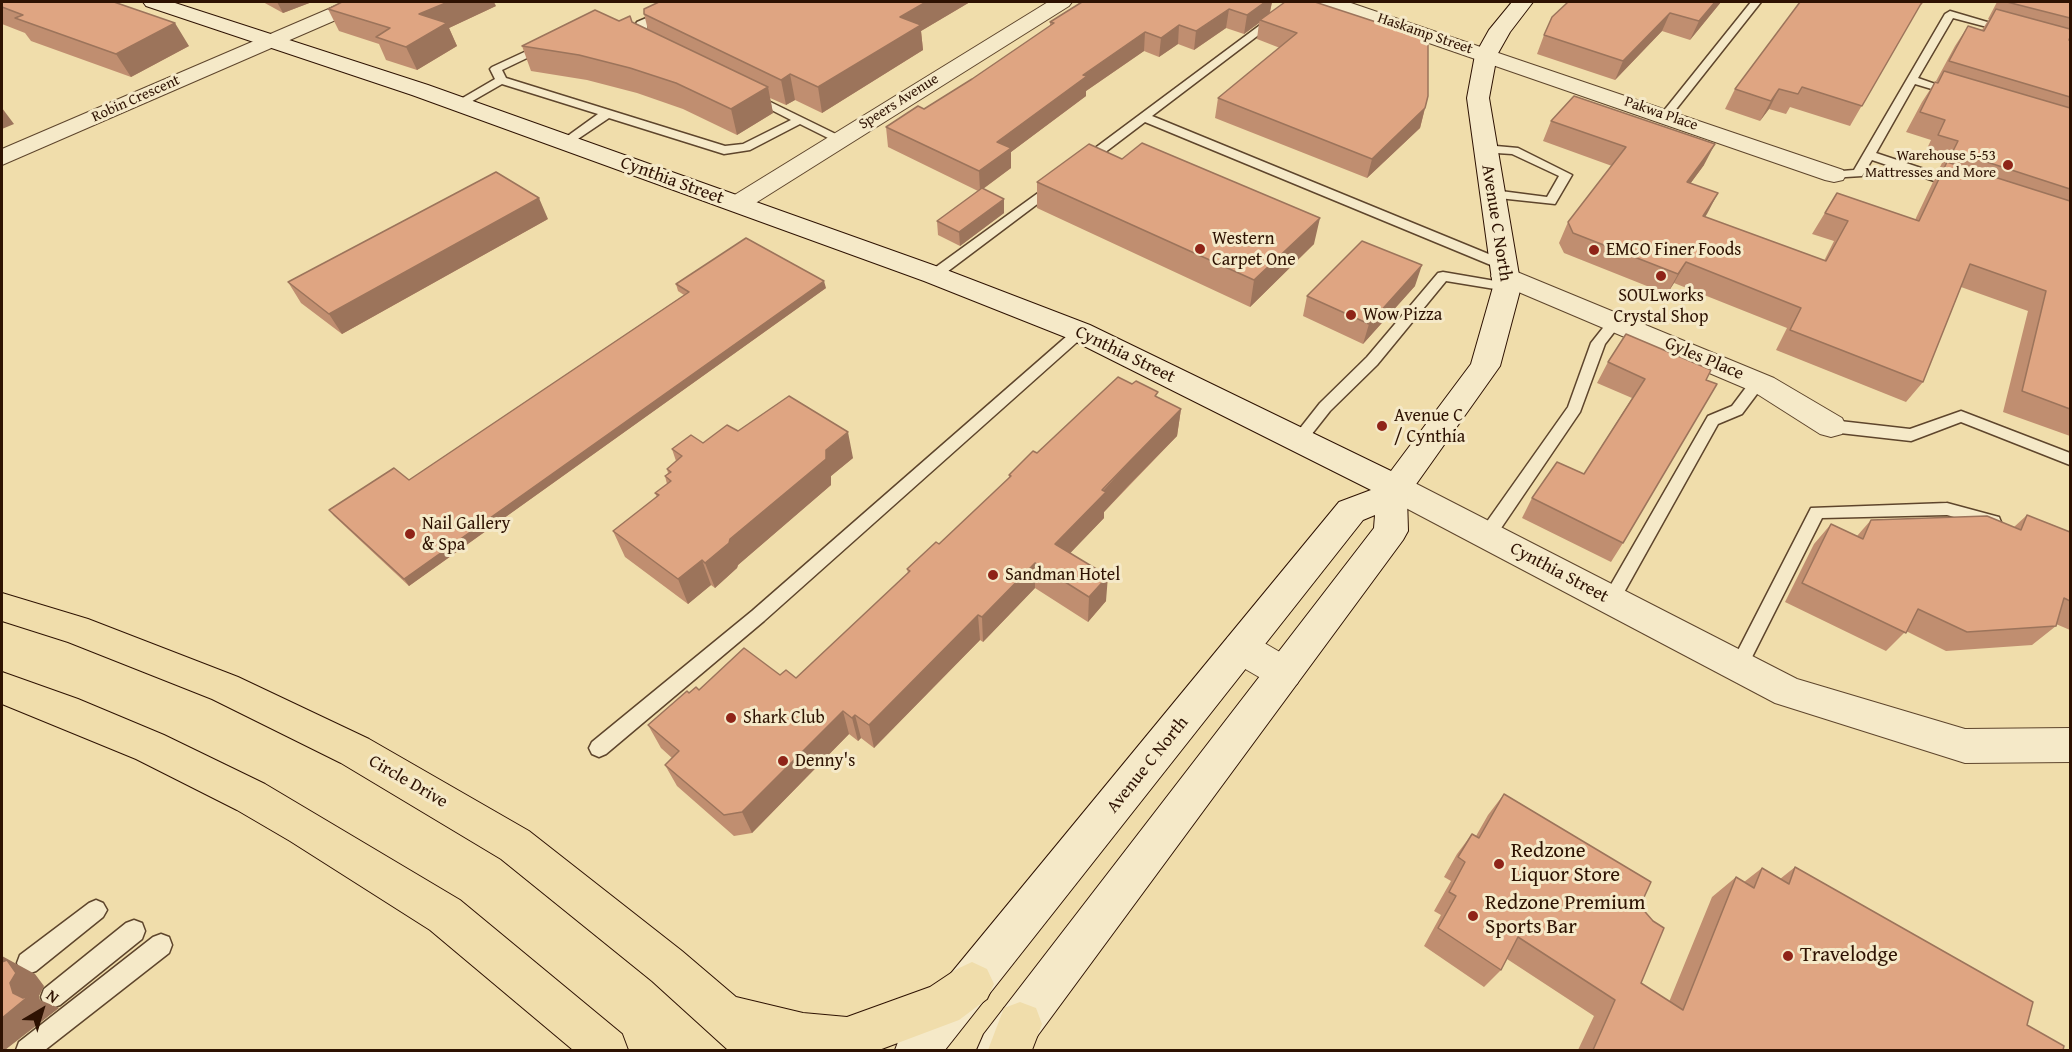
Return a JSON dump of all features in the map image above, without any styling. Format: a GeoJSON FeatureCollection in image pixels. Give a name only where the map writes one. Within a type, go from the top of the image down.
{"type":"FeatureCollection","features":[{"type":"Feature","properties":{"kind":"highway","name":"Circle Drive"},"geometry":{"type":"LineString","coordinates":[[2,607],[75,629],[225,688],[355,751],[515,845],[667,966],[761,1050]]}},
{"type":"Feature","properties":{"kind":"highway"},"geometry":{"type":"LineString","coordinates":[[2,688],[65,711],[139,743],[260,802],[445,915],[573,1033],[606,1050]]}},
{"type":"Feature","properties":{"kind":"highway"},"geometry":{"type":"LineString","coordinates":[[726,1018],[803,1035],[847,1040],[943,1004],[972,984]]}},
{"type":"Feature","properties":{"kind":"street","name":"Cynthia Street"},"geometry":{"type":"LineString","coordinates":[[153,2],[566,143],[934,275],[1080,332],[1299,440],[1393,492],[1487,535],[1788,692],[1965,747],[2070,745]]}},
{"type":"Feature","properties":{"kind":"street","name":"Robin Crescent"},"geometry":{"type":"LineString","coordinates":[[2,158],[361,2]]}},
{"type":"Feature","properties":{"kind":"street","name":"Speers Avenue"},"geometry":{"type":"LineString","coordinates":[[737,204],[1062,2]]}},
{"type":"Feature","properties":{"kind":"street","name":"Haskamp Street"},"geometry":{"type":"LineString","coordinates":[[1329,2],[1486,55]]}},
{"type":"Feature","properties":{"kind":"street","name":"Avenue C North"},"geometry":{"type":"LineString","coordinates":[[917,1050],[1351,511],[1393,492],[1485,366],[1505,276],[1478,98],[1486,55],[1500,30],[1523,2]]}},
{"type":"Feature","properties":{"kind":"street","name":"Pakwa Place"},"geometry":{"type":"LineString","coordinates":[[1486,55],[1834,175]]}},
{"type":"Feature","properties":{"kind":"street","name":"Gyles Place"},"geometry":{"type":"LineString","coordinates":[[1505,276],[1758,382],[1831,426]]}},
{"type":"Feature","properties":{"kind":"street"},"geometry":{"type":"LineString","coordinates":[[1010,1042],[1391,531],[1393,492]]}},
{"type":"Feature","properties":{"kind":"street"},"geometry":{"type":"LineString","coordinates":[[1241,648],[1284,673]]}},
{"type":"Feature","properties":{"kind":"lane"},"geometry":{"type":"LineString","coordinates":[[654,49],[644,44],[641,24],[692,2]]}},
{"type":"Feature","properties":{"kind":"lane"},"geometry":{"type":"LineString","coordinates":[[934,275],[1297,2]]}},
{"type":"Feature","properties":{"kind":"lane"},"geometry":{"type":"LineString","coordinates":[[1666,116],[1756,2]]}},
{"type":"Feature","properties":{"kind":"lane"},"geometry":{"type":"LineString","coordinates":[[1834,175],[1858,173],[1957,2]]}},
{"type":"Feature","properties":{"kind":"lane"},"geometry":{"type":"LineString","coordinates":[[1950,14],[2016,32]]}},
{"type":"Feature","properties":{"kind":"lane"},"geometry":{"type":"LineString","coordinates":[[501,80],[496,69],[554,41]]}},
{"type":"Feature","properties":{"kind":"lane"},"geometry":{"type":"LineString","coordinates":[[458,105],[501,80],[724,150],[746,147],[799,120]]}},
{"type":"Feature","properties":{"kind":"lane"},"geometry":{"type":"LineString","coordinates":[[1912,80],[1969,97]]}},
{"type":"Feature","properties":{"kind":"lane"},"geometry":{"type":"LineString","coordinates":[[737,89],[840,140]]}},
{"type":"Feature","properties":{"kind":"lane"},"geometry":{"type":"LineString","coordinates":[[566,143],[608,113]]}},
{"type":"Feature","properties":{"kind":"lane"},"geometry":{"type":"LineString","coordinates":[[1144,117],[1505,276]]}},
{"type":"Feature","properties":{"kind":"lane"},"geometry":{"type":"LineString","coordinates":[[1485,148],[1514,151],[1566,175],[1551,201],[1493,194]]}},
{"type":"Feature","properties":{"kind":"lane"},"geometry":{"type":"LineString","coordinates":[[1869,155],[1970,188]]}},
{"type":"Feature","properties":{"kind":"lane"},"geometry":{"type":"LineString","coordinates":[[1299,440],[1325,407],[1372,361],[1443,276],[1505,276]]}},
{"type":"Feature","properties":{"kind":"lane"},"geometry":{"type":"LineString","coordinates":[[1487,535],[1575,408],[1598,343],[1615,322]]}},
{"type":"Feature","properties":{"kind":"lane"},"geometry":{"type":"LineString","coordinates":[[599,748],[758,616],[1080,332]]}},
{"type":"Feature","properties":{"kind":"lane"},"geometry":{"type":"LineString","coordinates":[[1611,600],[1713,420],[1737,410],[1758,382]]}},
{"type":"Feature","properties":{"kind":"lane"},"geometry":{"type":"LineString","coordinates":[[1831,426],[1911,435],[1961,416],[2070,459]]}},
{"type":"Feature","properties":{"kind":"lane"},"geometry":{"type":"LineString","coordinates":[[1739,666],[1817,512],[1947,509],[2006,525]]}},
{"type":"Feature","properties":{"kind":"lane"},"geometry":{"type":"LineString","coordinates":[[28,963],[96,910]]}},
{"type":"Feature","properties":{"kind":"lane"},"geometry":{"type":"LineString","coordinates":[[52,997],[134,931]]}},
{"type":"Feature","properties":{"kind":"lane"},"geometry":{"type":"LineString","coordinates":[[27,1050],[161,945]]}},
{"type":"Feature","properties":{"kind":"building"},"geometry":{"type":"Polygon","coordinates":[[[2,2],[114,2],[175,23],[116,54],[15,18],[23,15],[2,7],[2,2]]]}},
{"type":"Feature","properties":{"kind":"building"},"geometry":{"type":"Polygon","coordinates":[[[342,2],[448,2],[419,14],[447,23],[406,47],[376,37],[390,28],[328,9],[342,2]]]}},
{"type":"Feature","properties":{"kind":"building"},"geometry":{"type":"Polygon","coordinates":[[[659,2],[926,2],[900,17],[921,25],[818,87],[790,74],[781,80],[644,14],[644,9],[659,2]]]}},
{"type":"Feature","properties":{"kind":"building"},"geometry":{"type":"Polygon","coordinates":[[[1082,2],[1265,2],[1247,15],[1229,9],[1196,31],[1179,25],[1161,38],[1145,32],[1083,75],[1087,76],[997,142],[1011,148],[979,171],[886,127],[918,106],[924,109],[972,79],[1054,23],[1050,22],[1082,2]]]}},
{"type":"Feature","properties":{"kind":"building"},"geometry":{"type":"Polygon","coordinates":[[[1285,2],[1315,2],[1428,39],[1428,96],[1425,108],[1372,159],[1218,98],[1297,33],[1260,20],[1285,2]]]}},
{"type":"Feature","properties":{"kind":"building"},"geometry":{"type":"Polygon","coordinates":[[[1568,2],[1715,2],[1699,21],[1670,13],[1623,61],[1544,35],[1552,17],[1568,2]]]}},
{"type":"Feature","properties":{"kind":"building"},"geometry":{"type":"Polygon","coordinates":[[[1800,2],[1922,2],[1862,106],[1802,87],[1798,94],[1779,89],[1771,101],[1735,89],[1800,2]]]}},
{"type":"Feature","properties":{"kind":"building"},"geometry":{"type":"Polygon","coordinates":[[[2007,2],[2070,2],[2070,18],[2007,2]]]}},
{"type":"Feature","properties":{"kind":"building"},"geometry":{"type":"Polygon","coordinates":[[[1996,9],[2070,29],[2070,97],[1949,61],[1968,26],[1984,31],[1996,9]]]}},
{"type":"Feature","properties":{"kind":"building"},"geometry":{"type":"Polygon","coordinates":[[[595,10],[619,21],[630,16],[632,22],[768,87],[731,109],[676,83],[630,68],[579,55],[522,46],[595,10]]]}},
{"type":"Feature","properties":{"kind":"building"},"geometry":{"type":"Polygon","coordinates":[[[1944,71],[2070,108],[2070,189],[1953,151],[1958,141],[1938,135],[1945,120],[1920,112],[1935,82],[1938,83],[1944,71]]]}},
{"type":"Feature","properties":{"kind":"building"},"geometry":{"type":"Polygon","coordinates":[[[1574,96],[1715,144],[1687,182],[1718,193],[1703,216],[1826,261],[1848,221],[1825,213],[1837,193],[1919,221],[1947,162],[2070,201],[2070,409],[2022,391],[2046,291],[1970,264],[1923,382],[1790,330],[1801,308],[1686,262],[1678,274],[1573,233],[1568,222],[1626,147],[1551,121],[1574,96]]]}},
{"type":"Feature","properties":{"kind":"building"},"geometry":{"type":"Polygon","coordinates":[[[1142,143],[1320,218],[1254,280],[1037,182],[1089,144],[1122,159],[1142,143]]]}},
{"type":"Feature","properties":{"kind":"building"},"geometry":{"type":"Polygon","coordinates":[[[496,172],[539,198],[329,314],[288,282],[496,172]]]}},
{"type":"Feature","properties":{"kind":"building"},"geometry":{"type":"Polygon","coordinates":[[[982,188],[1004,199],[959,232],[937,221],[982,188]]]}},
{"type":"Feature","properties":{"kind":"building"},"geometry":{"type":"Polygon","coordinates":[[[746,238],[824,281],[404,579],[329,510],[394,468],[409,480],[689,292],[676,284],[746,238]]]}},
{"type":"Feature","properties":{"kind":"building"},"geometry":{"type":"Polygon","coordinates":[[[1362,241],[1422,265],[1369,324],[1307,296],[1362,241]]]}},
{"type":"Feature","properties":{"kind":"building"},"geometry":{"type":"Polygon","coordinates":[[[1626,334],[1711,370],[1706,380],[1717,384],[1623,543],[1532,498],[1557,462],[1584,474],[1645,379],[1608,362],[1626,334]]]}},
{"type":"Feature","properties":{"kind":"building"},"geometry":{"type":"Polygon","coordinates":[[[1118,377],[1132,384],[1136,381],[1158,392],[1155,396],[1181,409],[1102,490],[1106,492],[1055,544],[1108,576],[1089,597],[1035,563],[982,617],[978,615],[869,725],[855,715],[852,718],[843,711],[742,812],[724,815],[665,765],[679,751],[648,725],[687,691],[689,693],[696,687],[699,690],[744,648],[780,675],[786,670],[796,678],[910,571],[907,569],[936,542],[939,544],[1011,476],[1009,475],[1033,451],[1037,453],[1118,377]]]}},
{"type":"Feature","properties":{"kind":"building"},"geometry":{"type":"Polygon","coordinates":[[[789,396],[848,432],[826,450],[826,459],[730,539],[729,543],[705,563],[702,560],[678,579],[613,531],[659,495],[655,493],[671,481],[665,476],[671,472],[667,469],[682,456],[672,449],[691,435],[703,443],[727,425],[738,431],[789,396]]]}},
{"type":"Feature","properties":{"kind":"building"},"geometry":{"type":"Polygon","coordinates":[[[2027,515],[2070,532],[2070,601],[2064,598],[2056,626],[1967,632],[1918,609],[1906,633],[1802,583],[1831,524],[1863,539],[1871,520],[1987,516],[2021,530],[2027,515]]]}},
{"type":"Feature","properties":{"kind":"building"},"geometry":{"type":"Polygon","coordinates":[[[1504,794],[1651,882],[1640,906],[1653,921],[1664,928],[1641,983],[1683,1010],[1736,877],[1754,888],[1762,868],[1789,884],[1795,867],[2033,1002],[2027,1025],[2064,1046],[2063,1050],[1593,1050],[1615,1000],[1518,937],[1501,970],[1438,928],[1456,896],[1449,892],[1465,862],[1458,857],[1472,834],[1479,838],[1504,794]]]}},
{"type":"Feature","properties":{"kind":"building"},"geometry":{"type":"Polygon","coordinates":[[[7,960],[16,973],[10,983],[13,993],[23,998],[30,995],[2,1018],[2,962],[7,960]]]}},
{"type":"Feature","properties":{"kind":"place","name":"Warehouse 5-53 Mattresses and More"},"geometry":{"type":"Point","coordinates":[2008,165]}},
{"type":"Feature","properties":{"kind":"place","name":"Western Carpet One"},"geometry":{"type":"Point","coordinates":[1200,249]}},
{"type":"Feature","properties":{"kind":"place","name":"EMCO Finer Foods"},"geometry":{"type":"Point","coordinates":[1594,250]}},
{"type":"Feature","properties":{"kind":"place","name":"SOULworks Crystal Shop"},"geometry":{"type":"Point","coordinates":[1661,276]}},
{"type":"Feature","properties":{"kind":"place","name":"Wow Pizza"},"geometry":{"type":"Point","coordinates":[1351,315]}},
{"type":"Feature","properties":{"kind":"place","name":"Avenue C / Cynthia"},"geometry":{"type":"Point","coordinates":[1382,426]}},
{"type":"Feature","properties":{"kind":"place","name":"Nail Gallery & Spa"},"geometry":{"type":"Point","coordinates":[410,534]}},
{"type":"Feature","properties":{"kind":"place","name":"Sandman Hotel"},"geometry":{"type":"Point","coordinates":[993,575]}},
{"type":"Feature","properties":{"kind":"place","name":"Shark Club"},"geometry":{"type":"Point","coordinates":[731,718]}},
{"type":"Feature","properties":{"kind":"place","name":"Denny's"},"geometry":{"type":"Point","coordinates":[783,761]}},
{"type":"Feature","properties":{"kind":"place","name":"Redzone Liquor Store"},"geometry":{"type":"Point","coordinates":[1499,864]}},
{"type":"Feature","properties":{"kind":"place","name":"Redzone Premium Sports Bar"},"geometry":{"type":"Point","coordinates":[1473,916]}},
{"type":"Feature","properties":{"kind":"place","name":"Travelodge"},"geometry":{"type":"Point","coordinates":[1788,956]}}]}
